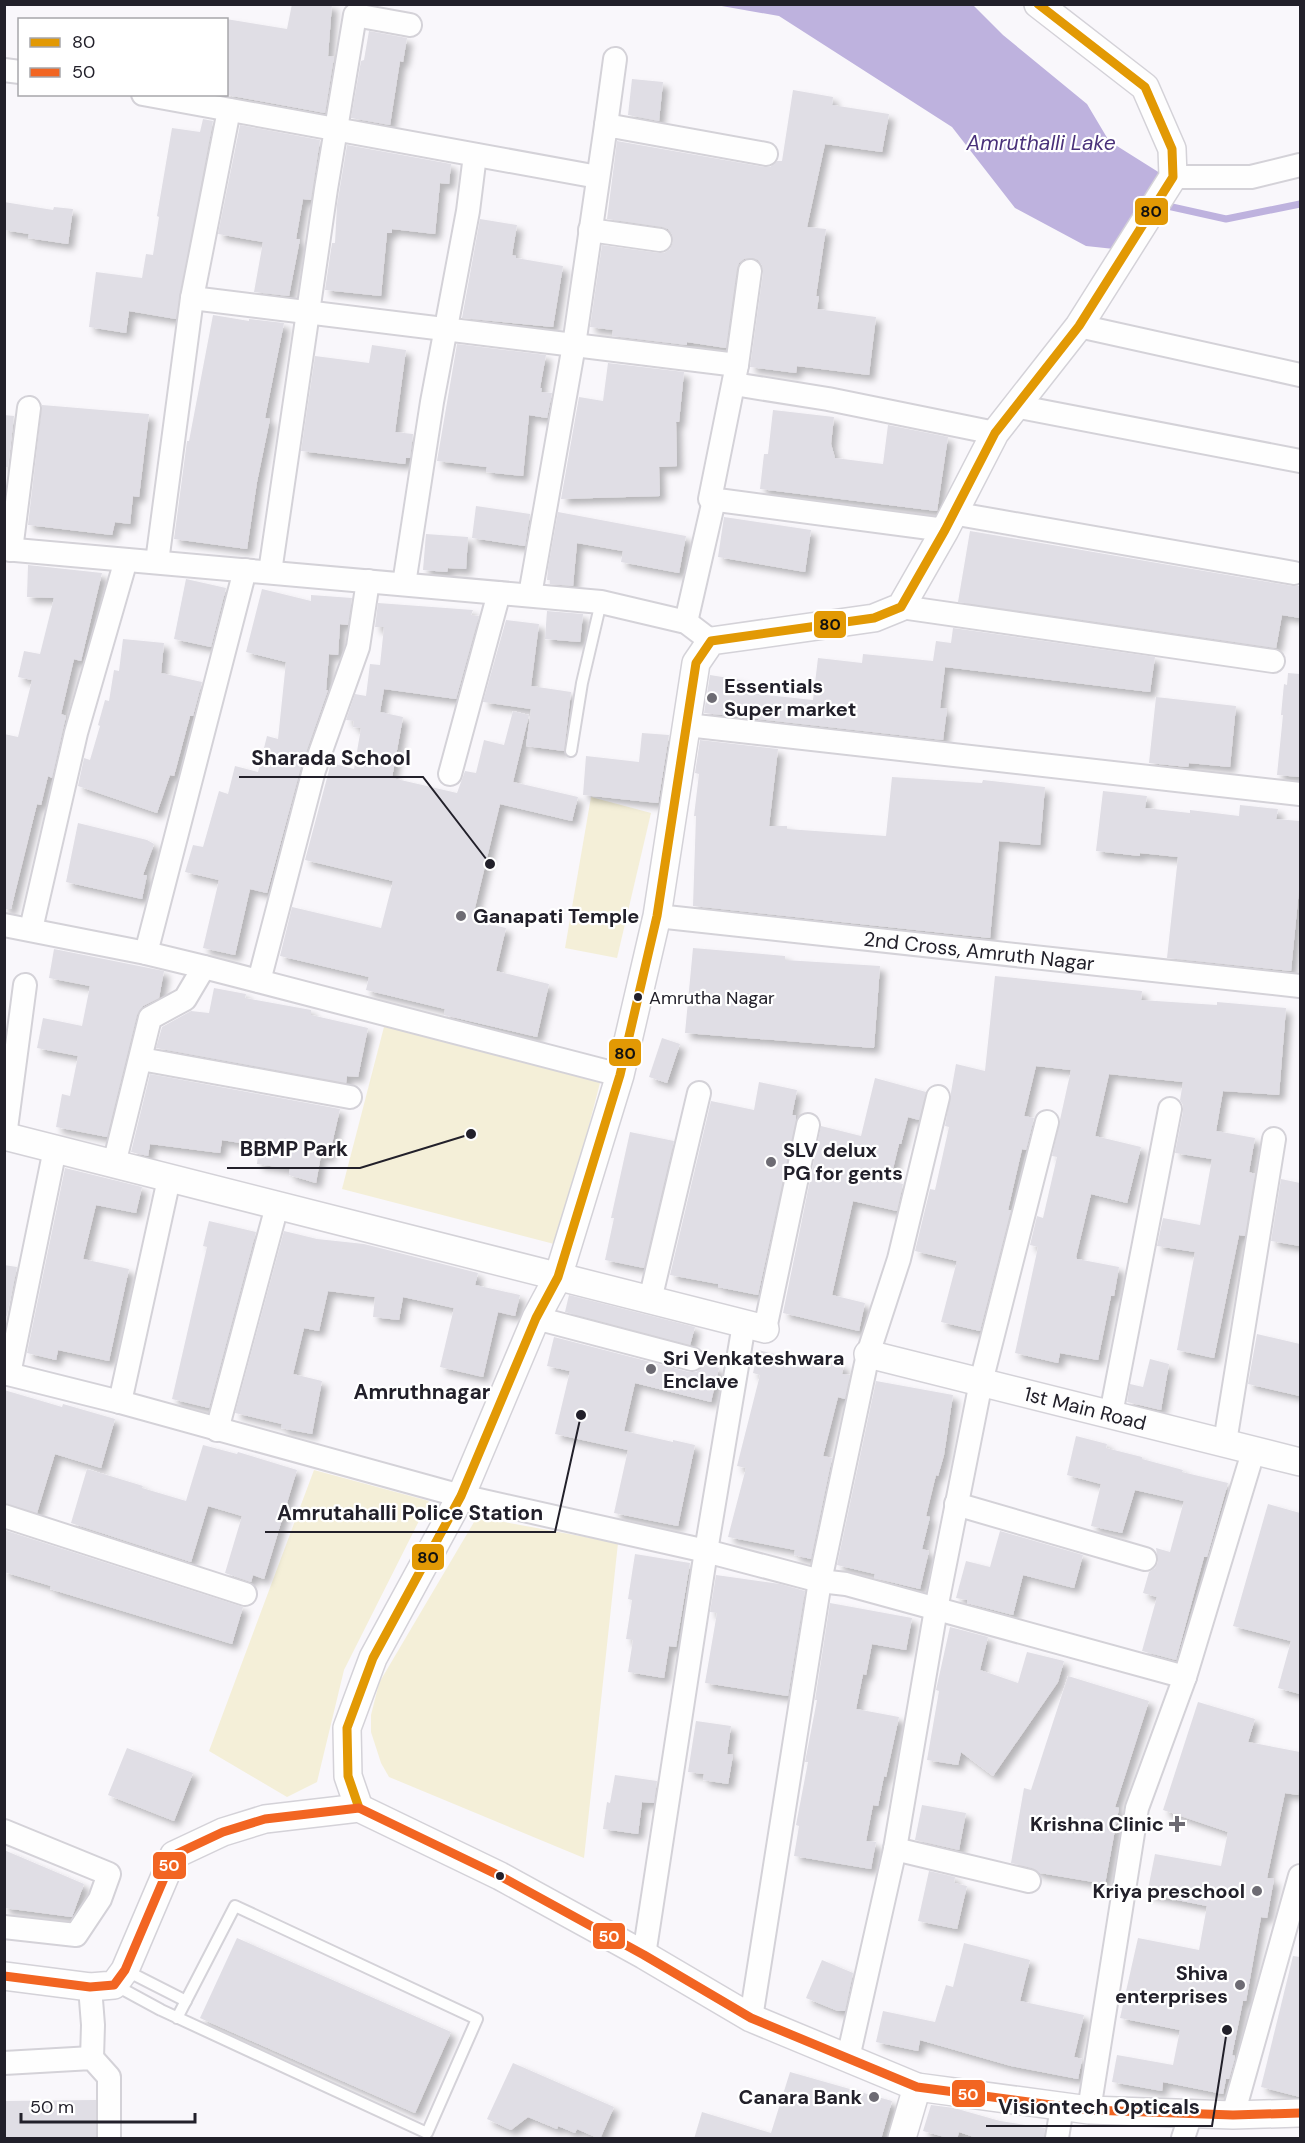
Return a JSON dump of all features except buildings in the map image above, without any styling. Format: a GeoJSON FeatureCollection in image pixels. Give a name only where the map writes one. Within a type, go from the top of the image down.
{"type":"FeatureCollection","features":[{"type":"Feature","properties":{"kind":"street"},"geometry":{"type":"LineString","coordinates":[[901,607],[995,433],[1079,326],[1173,177],[1172,149],[1145,87],[1038,4]]}},
{"type":"Feature","properties":{"kind":"street"},"geometry":{"type":"LineString","coordinates":[[270,572],[335,130],[355,15],[410,25]]}},
{"type":"Feature","properties":{"kind":"street"},"geometry":{"type":"LineString","coordinates":[[531,596],[574,345],[615,59]]}},
{"type":"Feature","properties":{"kind":"street"},"geometry":{"type":"LineString","coordinates":[[154,96],[598,177]]}},
{"type":"Feature","properties":{"kind":"street"},"geometry":{"type":"LineString","coordinates":[[157,562],[192,298],[229,110]]}},
{"type":"Feature","properties":{"kind":"street"},"geometry":{"type":"LineString","coordinates":[[606,125],[766,154]]}},
{"type":"Feature","properties":{"kind":"street"},"geometry":{"type":"LineString","coordinates":[[404,584],[432,402],[468,211],[475,155]]}},
{"type":"Feature","properties":{"kind":"street"},"geometry":{"type":"LineString","coordinates":[[1173,177],[1251,177],[1300,165]]}},
{"type":"Feature","properties":{"kind":"street"},"geometry":{"type":"LineString","coordinates":[[590,230],[660,240]]}},
{"type":"Feature","properties":{"kind":"street"},"geometry":{"type":"LineString","coordinates":[[750,271],[736,375],[710,499],[949,521],[1294,573]]}},
{"type":"Feature","properties":{"kind":"street"},"geometry":{"type":"LineString","coordinates":[[192,298],[574,345],[736,375],[828,399],[995,433]]}},
{"type":"Feature","properties":{"kind":"street"},"geometry":{"type":"LineString","coordinates":[[1079,326],[1300,375]]}},
{"type":"Feature","properties":{"kind":"street"},"geometry":{"type":"LineString","coordinates":[[1015,406],[1300,461]]}},
{"type":"Feature","properties":{"kind":"street"},"geometry":{"type":"LineString","coordinates":[[28,408],[8,550],[602,602],[686,622],[711,641],[874,618],[901,607],[1273,661]]}},
{"type":"Feature","properties":{"kind":"street"},"geometry":{"type":"LineString","coordinates":[[686,622],[714,500]]}},
{"type":"Feature","properties":{"kind":"street"},"geometry":{"type":"LineString","coordinates":[[31,929],[76,733],[126,560]]}},
{"type":"Feature","properties":{"kind":"street"},"geometry":{"type":"LineString","coordinates":[[146,953],[245,570]]}},
{"type":"Feature","properties":{"kind":"street"},"geometry":{"type":"LineString","coordinates":[[259,981],[314,770],[357,647],[368,581]]}},
{"type":"Feature","properties":{"kind":"street"},"geometry":{"type":"LineString","coordinates":[[450,774],[499,593]]}},
{"type":"Feature","properties":{"kind":"street"},"geometry":{"type":"LineString","coordinates":[[359,1809],[348,1776],[347,1728],[373,1658],[461,1496],[536,1318],[558,1277],[620,1075],[657,916],[696,663],[711,641]]}},
{"type":"Feature","properties":{"kind":"street"},"geometry":{"type":"LineString","coordinates":[[687,725],[1300,794]]}},
{"type":"Feature","properties":{"kind":"street","name":"2nd Cross, Amruth Nagar"},"geometry":{"type":"LineString","coordinates":[[657,916],[1300,986]]}},
{"type":"Feature","properties":{"kind":"street"},"geometry":{"type":"LineString","coordinates":[[4,925],[204,967],[620,1075]]}},
{"type":"Feature","properties":{"kind":"street"},"geometry":{"type":"LineString","coordinates":[[114,1164],[150,1018],[185,999],[204,967]]}},
{"type":"Feature","properties":{"kind":"street"},"geometry":{"type":"LineString","coordinates":[[25,985],[5,1136],[755,1327]]}},
{"type":"Feature","properties":{"kind":"street"},"geometry":{"type":"LineString","coordinates":[[141,1059],[350,1097]]}},
{"type":"Feature","properties":{"kind":"street"},"geometry":{"type":"LineString","coordinates":[[650,1300],[699,1093]]}},
{"type":"Feature","properties":{"kind":"street"},"geometry":{"type":"LineString","coordinates":[[751,2018],[820,1581],[868,1354],[899,1259],[938,1097]]}},
{"type":"Feature","properties":{"kind":"street"},"geometry":{"type":"LineString","coordinates":[[1111,1414],[1170,1109]]}},
{"type":"Feature","properties":{"kind":"street"},"geometry":{"type":"LineString","coordinates":[[849,2058],[895,1849],[936,1609],[981,1382],[1047,1122]]}},
{"type":"Feature","properties":{"kind":"street"},"geometry":{"type":"LineString","coordinates":[[644,1955],[706,1551],[755,1327],[808,1125]]}},
{"type":"Feature","properties":{"kind":"street"},"geometry":{"type":"LineString","coordinates":[[1225,1442],[1275,1139]]}},
{"type":"Feature","properties":{"kind":"street"},"geometry":{"type":"LineString","coordinates":[[55,1149],[7,1373],[461,1496],[706,1551],[820,1581],[846,1584],[1185,1677]]}},
{"type":"Feature","properties":{"kind":"street"},"geometry":{"type":"LineString","coordinates":[[120,1402],[170,1179]]}},
{"type":"Feature","properties":{"kind":"street"},"geometry":{"type":"LineString","coordinates":[[217,1430],[277,1206]]}},
{"type":"Feature","properties":{"kind":"street"},"geometry":{"type":"LineString","coordinates":[[536,1318],[692,1359]]}},
{"type":"Feature","properties":{"kind":"street","name":"1st Main Road"},"geometry":{"type":"LineString","coordinates":[[868,1354],[1300,1462]]}},
{"type":"Feature","properties":{"kind":"street"},"geometry":{"type":"LineString","coordinates":[[1089,2110],[1137,1808],[1185,1677],[1254,1449]]}},
{"type":"Feature","properties":{"kind":"street"},"geometry":{"type":"LineString","coordinates":[[956,1504],[1145,1559]]}},
{"type":"Feature","properties":{"kind":"street"},"geometry":{"type":"LineString","coordinates":[[4,1516],[245,1594]]}},
{"type":"Feature","properties":{"kind":"street"},"geometry":{"type":"LineString","coordinates":[[109,2139],[109,2077],[92,2058],[93,2025],[110,1981],[174,1855],[223,1832],[265,1819],[359,1809],[500,1876],[644,1955],[751,2018],[917,2087],[1089,2110],[1187,2126],[1233,2115],[1300,2112]]}},
{"type":"Feature","properties":{"kind":"street"},"geometry":{"type":"LineString","coordinates":[[4,1831],[109,1874],[100,1899],[76,1935],[4,1927]]}},
{"type":"Feature","properties":{"kind":"street"},"geometry":{"type":"LineString","coordinates":[[895,1849],[1029,1881]]}},
{"type":"Feature","properties":{"kind":"street"},"geometry":{"type":"LineString","coordinates":[[1233,2115],[1300,1876]]}},
{"type":"Feature","properties":{"kind":"street"},"geometry":{"type":"LineString","coordinates":[[4,1976],[110,1981]]}},
{"type":"Feature","properties":{"kind":"street"},"geometry":{"type":"LineString","coordinates":[[4,2063],[92,2058]]}},
{"type":"Feature","properties":{"kind":"street"},"geometry":{"type":"LineString","coordinates":[[902,2139],[917,2087]]}},
{"type":"Feature","properties":{"kind":"street"},"geometry":{"type":"LineString","coordinates":[[1057,2139],[1062,2107]]}},
{"type":"Feature","properties":{"kind":"lane"},"geometry":{"type":"LineString","coordinates":[[571,752],[582,683],[602,602]]}},
{"type":"Feature","properties":{"kind":"lane"},"geometry":{"type":"LineString","coordinates":[[110,1981],[177,2018],[427,2133],[477,2019],[235,1906],[177,2018]]}},
{"type":"Feature","properties":{"kind":"lane"},"geometry":{"type":"LineString","coordinates":[[110,1981],[186,2001]]}},
{"type":"Feature","properties":{"kind":"shaded area"},"geometry":{"type":"Polygon","coordinates":[[[591,797],[651,813],[617,958],[565,948],[591,797]]]}},
{"type":"Feature","properties":{"kind":"shaded area"},"geometry":{"type":"Polygon","coordinates":[[[385,1023],[601,1079],[558,1245],[342,1189],[385,1023]]]}},
{"type":"Feature","properties":{"kind":"shaded area"},"geometry":{"type":"Polygon","coordinates":[[[314,1470],[429,1501],[344,1670],[317,1782],[287,1797],[209,1751],[314,1470]]]}},
{"type":"Feature","properties":{"kind":"shaded area"},"geometry":{"type":"Polygon","coordinates":[[[477,1517],[618,1543],[584,1858],[389,1777],[381,1763],[371,1732],[371,1715],[379,1683],[477,1517]]]}},
{"type":"Feature","properties":{"kind":"water","name":"Amruthalli Lake"},"geometry":{"type":"Polygon","coordinates":[[[716,5],[973,5],[1003,35],[1087,104],[1109,141],[1179,185],[1133,251],[1086,246],[1015,208],[952,127],[779,16],[716,5]]]}},
{"type":"Feature","properties":{"kind":"waterway"},"geometry":{"type":"LineString","coordinates":[[1163,205],[1226,219],[1300,204]]}},
{"type":"Feature","properties":{"kind":"transit line","name":"80"},"geometry":{"type":"LineString","coordinates":[[359,1808],[348,1776],[347,1728],[373,1658],[461,1496],[536,1318],[558,1277],[620,1075],[657,916],[696,663],[711,641],[874,618],[901,607],[945,530],[995,433],[1079,326],[1173,177],[1172,149],[1145,87],[1038,4]]}},
{"type":"Feature","properties":{"kind":"transit line","name":"50"},"geometry":{"type":"LineString","coordinates":[[4,1976],[90,1987],[114,1985],[125,1970],[174,1855],[223,1832],[265,1819],[359,1808],[500,1876],[644,1955],[751,2018],[917,2087],[1089,2110],[1233,2115],[1300,2113]]}},
{"type":"Feature","properties":{"kind":"place","name":"Essentials Super market"},"geometry":{"type":"Point","coordinates":[712,698]}},
{"type":"Feature","properties":{"kind":"place","name":"Sharada School"},"geometry":{"type":"Point","coordinates":[490,864]}},
{"type":"Feature","properties":{"kind":"place","name":"Ganapati Temple"},"geometry":{"type":"Point","coordinates":[461,916]}},
{"type":"Feature","properties":{"kind":"place","name":"Amrutha Nagar"},"geometry":{"type":"Point","coordinates":[638,997]}},
{"type":"Feature","properties":{"kind":"place","name":"BBMP Park"},"geometry":{"type":"Point","coordinates":[471,1134]}},
{"type":"Feature","properties":{"kind":"place","name":"SLV delux PG for gents"},"geometry":{"type":"Point","coordinates":[771,1162]}},
{"type":"Feature","properties":{"kind":"place","name":"Sri Venkateshwara Enclave"},"geometry":{"type":"Point","coordinates":[651,1369]}},
{"type":"Feature","properties":{"kind":"place","name":"Amrutahalli Police Station"},"geometry":{"type":"Point","coordinates":[581,1415]}},
{"type":"Feature","properties":{"kind":"place","name":"Krishna Clinic"},"geometry":{"type":"Point","coordinates":[1177,1824]}},
{"type":"Feature","properties":{"kind":"place","name":"Kriya preschool"},"geometry":{"type":"Point","coordinates":[1257,1891]}},
{"type":"Feature","properties":{"kind":"place","name":"Shiva enterprises"},"geometry":{"type":"Point","coordinates":[1240,1985]}},
{"type":"Feature","properties":{"kind":"place","name":"Visiontech Opticals"},"geometry":{"type":"Point","coordinates":[1227,2030]}},
{"type":"Feature","properties":{"kind":"place","name":"Canara Bank"},"geometry":{"type":"Point","coordinates":[874,2097]}},
{"type":"Feature","properties":{"kind":"district","name":"Amruthnagar"},"geometry":{"type":"Point","coordinates":[422,1392]}}]}
